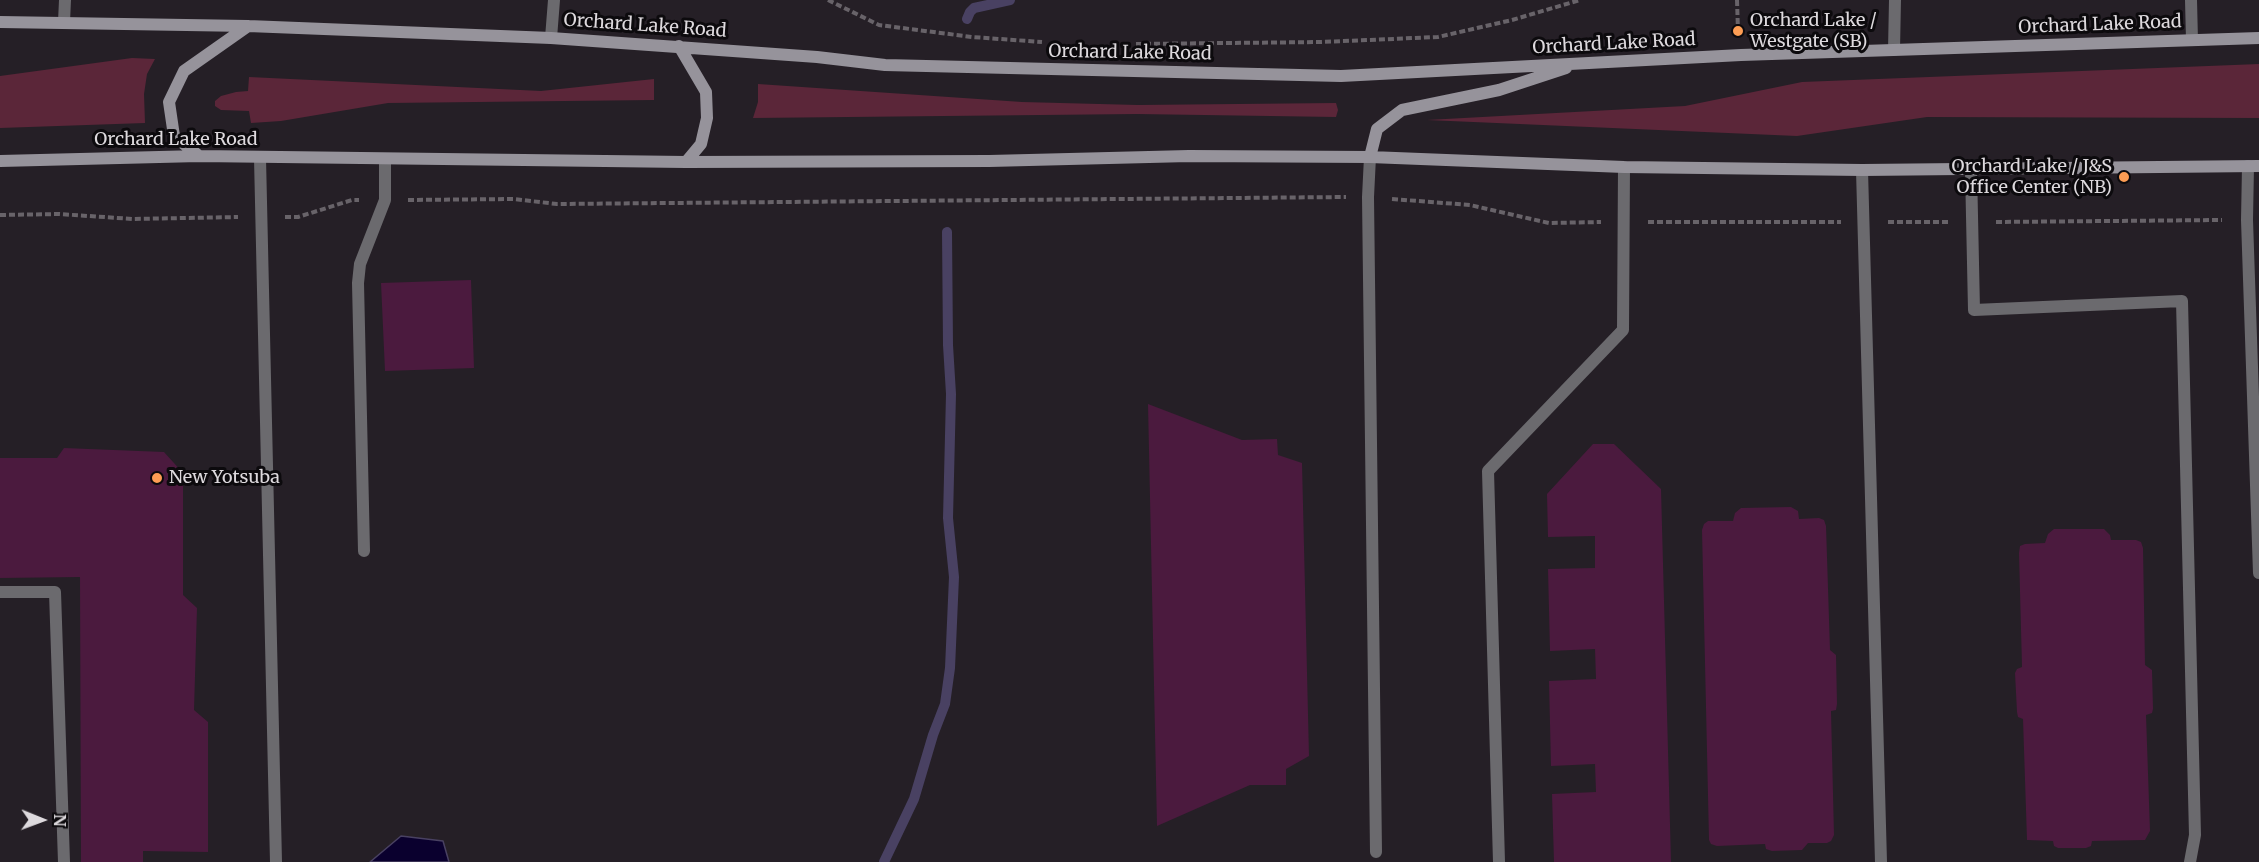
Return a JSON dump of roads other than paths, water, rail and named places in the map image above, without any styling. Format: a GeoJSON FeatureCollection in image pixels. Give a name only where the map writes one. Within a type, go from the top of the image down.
{"type":"FeatureCollection","features":[{"type":"Feature","properties":{"kind":"main road","name":"Orchard Lake Road"},"geometry":{"type":"LineString","coordinates":[[0,22],[248,26],[551,38],[818,57],[885,65],[1329,75],[1894,50],[2259,38]]}},
{"type":"Feature","properties":{"kind":"main road"},"geometry":{"type":"LineString","coordinates":[[199,156],[174,136],[169,102],[184,71],[248,26]]}},
{"type":"Feature","properties":{"kind":"main road"},"geometry":{"type":"LineString","coordinates":[[679,46],[706,92],[707,118],[701,144],[687,162]]}},
{"type":"Feature","properties":{"kind":"main road"},"geometry":{"type":"LineString","coordinates":[[1370,157],[1377,129],[1402,110],[1498,90],[1581,63]]}},
{"type":"Feature","properties":{"kind":"main road","name":"Orchard Lake Road"},"geometry":{"type":"LineString","coordinates":[[0,161],[199,156],[687,162],[977,161],[1189,156],[1370,157],[1624,167],[1862,170],[2255,165]]}},
{"type":"Feature","properties":{"kind":"lane"},"geometry":{"type":"LineString","coordinates":[[64,22],[65,0]]}},
{"type":"Feature","properties":{"kind":"lane"},"geometry":{"type":"LineString","coordinates":[[551,38],[554,0]]}},
{"type":"Feature","properties":{"kind":"lane"},"geometry":{"type":"LineString","coordinates":[[1894,50],[1895,0]]}},
{"type":"Feature","properties":{"kind":"lane"},"geometry":{"type":"LineString","coordinates":[[2191,0],[2192,40]]}},
{"type":"Feature","properties":{"kind":"lane"},"geometry":{"type":"LineString","coordinates":[[1370,157],[1368,197],[1376,852]]}},
{"type":"Feature","properties":{"kind":"lane"},"geometry":{"type":"LineString","coordinates":[[260,158],[276,862]]}},
{"type":"Feature","properties":{"kind":"lane"},"geometry":{"type":"LineString","coordinates":[[364,551],[358,284],[360,264],[385,200],[385,160]]}},
{"type":"Feature","properties":{"kind":"lane"},"geometry":{"type":"LineString","coordinates":[[2255,165],[2247,220],[2259,573]]}},
{"type":"Feature","properties":{"kind":"lane"},"geometry":{"type":"LineString","coordinates":[[1499,862],[1488,471],[1623,330],[1624,167]]}},
{"type":"Feature","properties":{"kind":"lane"},"geometry":{"type":"LineString","coordinates":[[1971,169],[1974,310],[2182,301],[2195,835],[2190,862]]}},
{"type":"Feature","properties":{"kind":"lane"},"geometry":{"type":"LineString","coordinates":[[1862,170],[1881,862]]}},
{"type":"Feature","properties":{"kind":"lane"},"geometry":{"type":"LineString","coordinates":[[0,592],[55,592],[64,862]]}},
{"type":"Feature","properties":{"kind":"waterway"},"geometry":{"type":"LineString","coordinates":[[967,19],[974,8],[1010,0]]}},
{"type":"Feature","properties":{"kind":"waterway"},"geometry":{"type":"LineString","coordinates":[[884,862],[914,799],[945,704],[950,668],[954,577],[948,518],[951,394],[947,232]]}},
{"type":"Feature","properties":{"kind":"place","name":"Orchard Lake / Westgate (SB)"},"geometry":{"type":"Point","coordinates":[1738,31]}},
{"type":"Feature","properties":{"kind":"place","name":"Orchard Lake / J&S Office Center (NB)"},"geometry":{"type":"Point","coordinates":[2124,177]}},
{"type":"Feature","properties":{"kind":"place","name":"New Yotsuba"},"geometry":{"type":"Point","coordinates":[157,478]}}]}
